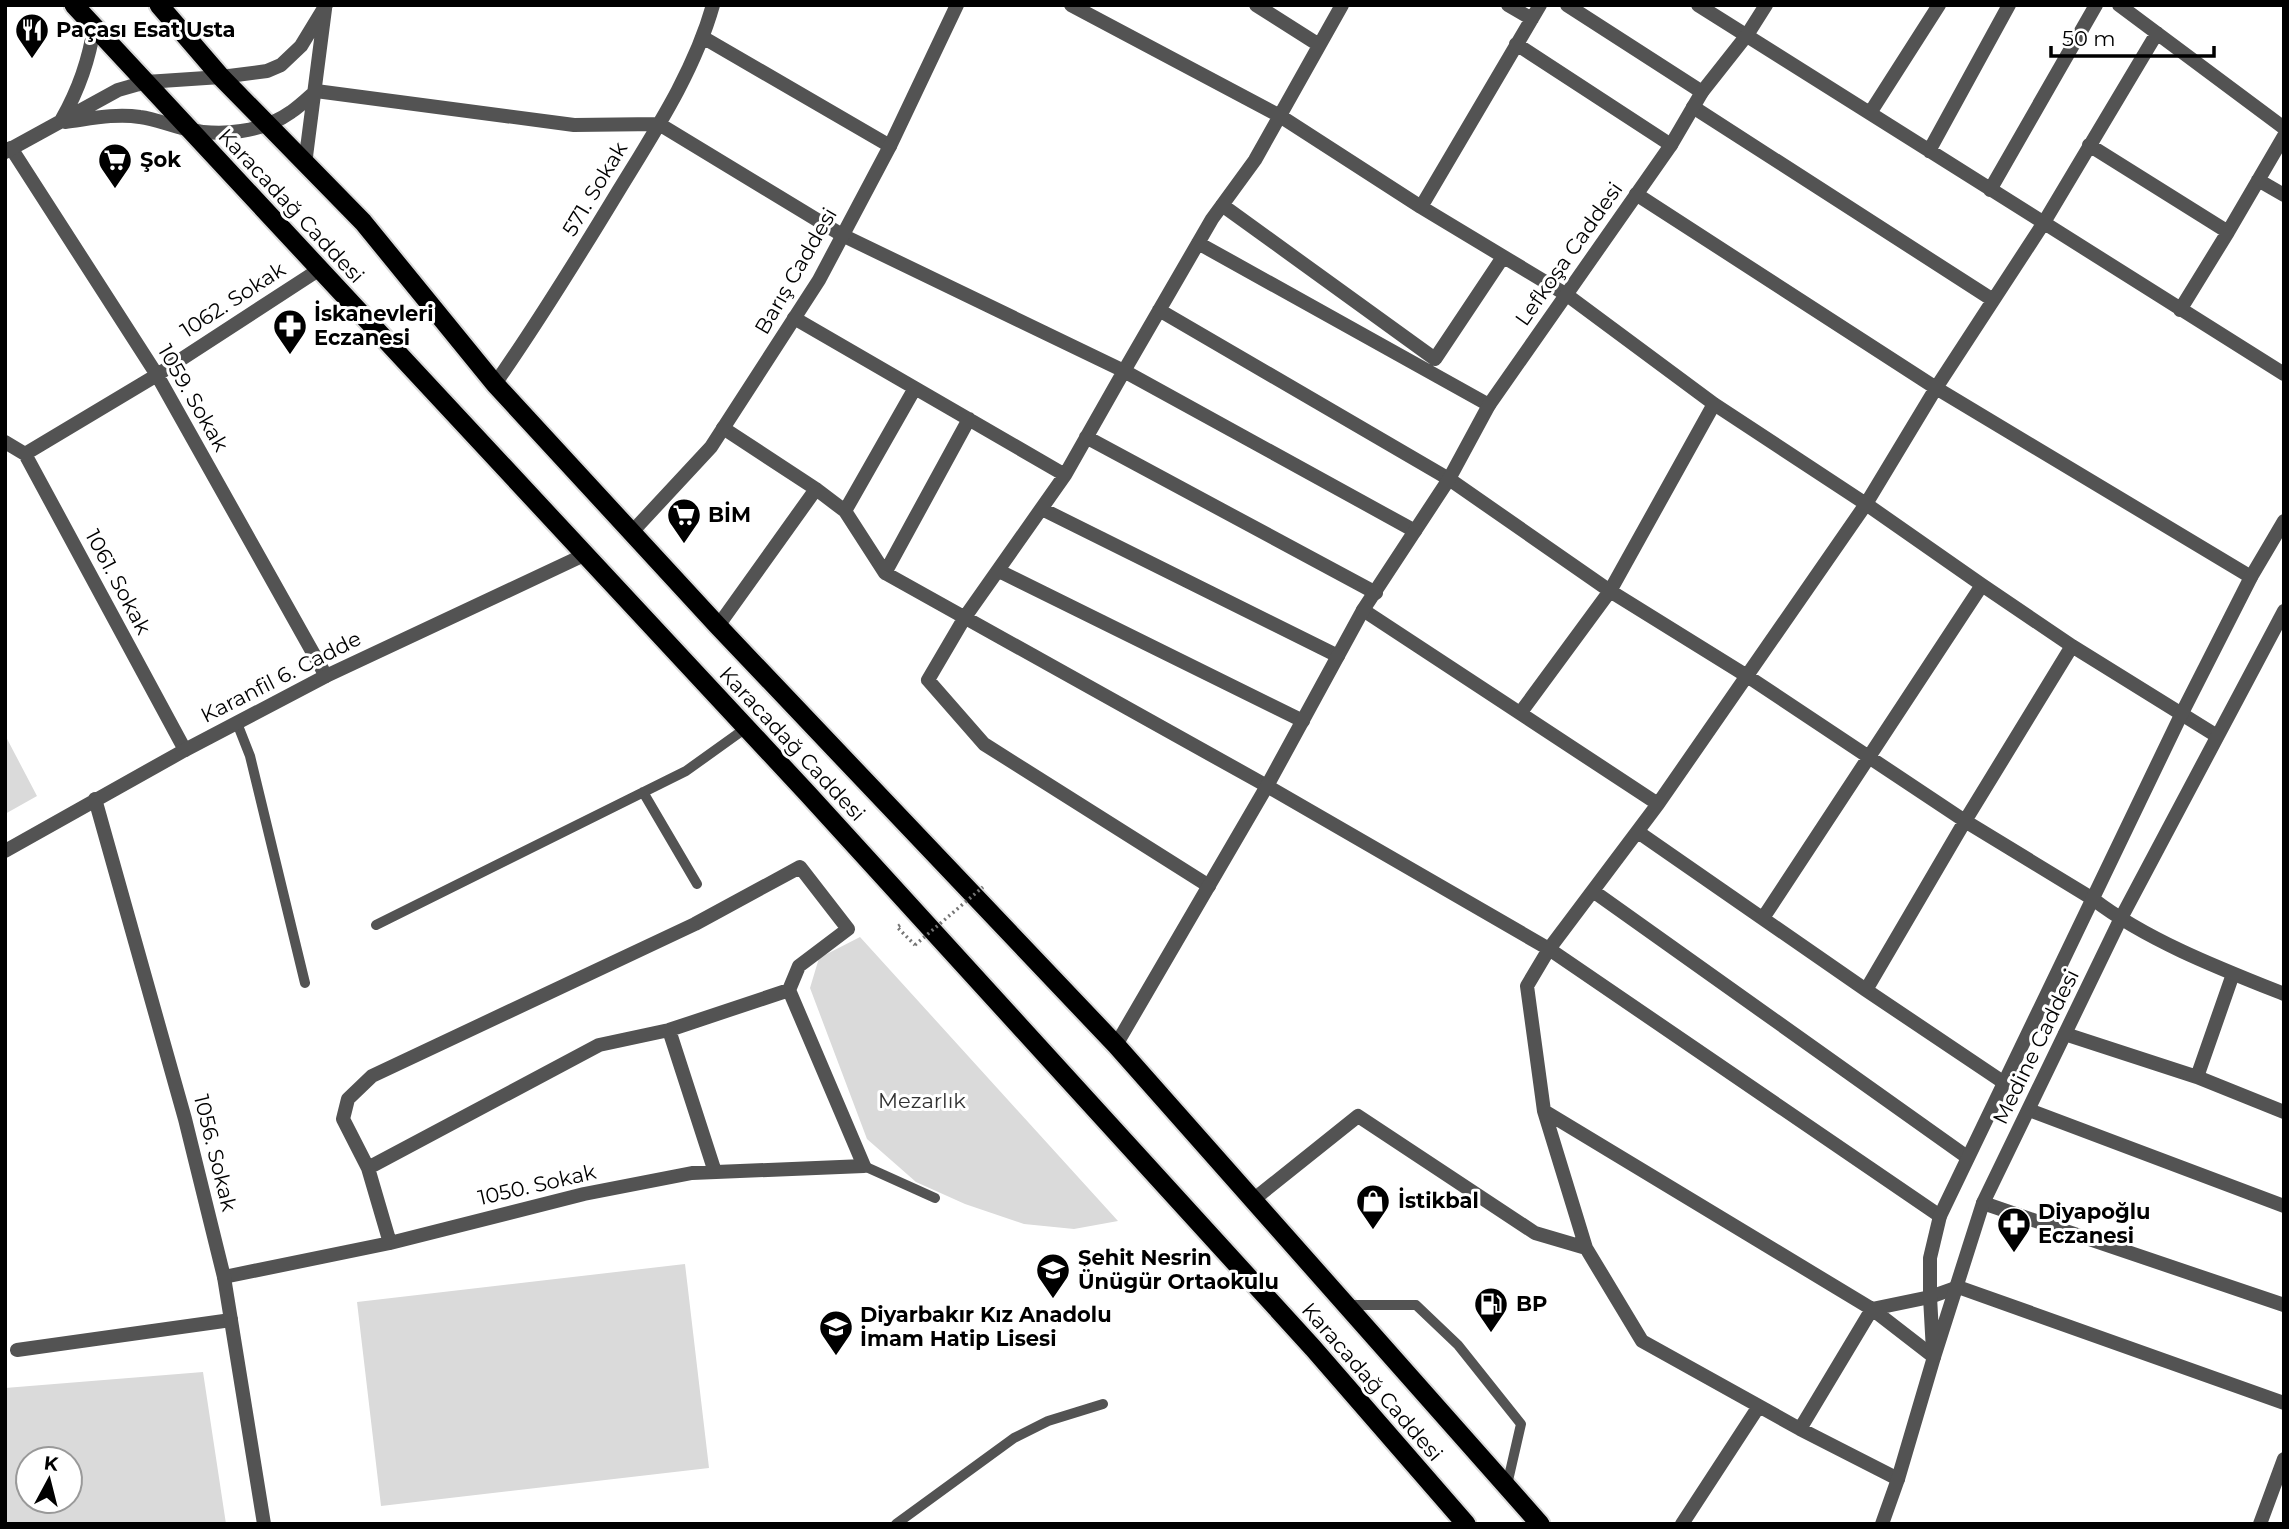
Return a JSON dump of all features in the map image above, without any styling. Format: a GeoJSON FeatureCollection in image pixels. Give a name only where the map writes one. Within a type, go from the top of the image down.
{"type":"FeatureCollection","features":[{"type":"Feature","properties":{"kind":"highway","name":"Karacadağ Caddesi"},"geometry":{"type":"LineString","coordinates":[[74,5],[746,727],[1313,1348],[1466,1524]]}},
{"type":"Feature","properties":{"kind":"highway","name":"Karacadağ Caddesi"},"geometry":{"type":"LineString","coordinates":[[162,7],[221,77],[363,222],[495,384],[718,626],[1116,1045],[1540,1524]]}},
{"type":"Feature","properties":{"kind":"street"},"geometry":{"type":"LineString","coordinates":[[8,150],[60,123],[108,93],[146,82],[221,77],[267,71],[281,65],[301,46],[326,5],[304,164]]}},
{"type":"Feature","properties":{"kind":"street","name":"571. Sokak"},"geometry":{"type":"LineString","coordinates":[[495,384],[547,310],[659,124],[704,38],[713,5]]}},
{"type":"Feature","properties":{"kind":"street","name":"Barış Caddesi"},"geometry":{"type":"LineString","coordinates":[[632,532],[711,447],[819,280],[890,146],[957,5]]}},
{"type":"Feature","properties":{"kind":"street"},"geometry":{"type":"LineString","coordinates":[[1071,5],[1280,116],[1421,207],[1567,295],[1714,404],[1866,504],[2072,646],[2217,736]]}},
{"type":"Feature","properties":{"kind":"street"},"geometry":{"type":"LineString","coordinates":[[1256,5],[1319,45]]}},
{"type":"Feature","properties":{"kind":"street"},"geometry":{"type":"LineString","coordinates":[[1209,886],[984,744],[928,680],[965,617],[1065,475],[1198,243],[1255,160],[1342,5]]}},
{"type":"Feature","properties":{"kind":"street"},"geometry":{"type":"LineString","coordinates":[[1508,5],[1532,19]]}},
{"type":"Feature","properties":{"kind":"street"},"geometry":{"type":"LineString","coordinates":[[1421,207],[1540,5]]}},
{"type":"Feature","properties":{"kind":"street"},"geometry":{"type":"LineString","coordinates":[[1567,5],[1702,92]]}},
{"type":"Feature","properties":{"kind":"street"},"geometry":{"type":"LineString","coordinates":[[1698,5],[2284,374]]}},
{"type":"Feature","properties":{"kind":"street","name":"Lefkoşa Caddesi"},"geometry":{"type":"LineString","coordinates":[[1116,1045],[1303,721],[1363,610],[1449,480],[1489,405],[1671,145],[1702,92],[1747,35],[1766,5]]}},
{"type":"Feature","properties":{"kind":"street"},"geometry":{"type":"LineString","coordinates":[[1870,113],[1939,5]]}},
{"type":"Feature","properties":{"kind":"street"},"geometry":{"type":"LineString","coordinates":[[1929,151],[2009,5]]}},
{"type":"Feature","properties":{"kind":"street"},"geometry":{"type":"LineString","coordinates":[[1990,190],[2096,5]]}},
{"type":"Feature","properties":{"kind":"street"},"geometry":{"type":"LineString","coordinates":[[2119,5],[2284,128]]}},
{"type":"Feature","properties":{"kind":"street"},"geometry":{"type":"LineString","coordinates":[[60,123],[80,84],[94,27]]}},
{"type":"Feature","properties":{"kind":"street"},"geometry":{"type":"LineString","coordinates":[[1898,1479],[1800,1429],[1642,1340],[1586,1248],[1544,1111],[1527,986],[1549,949],[1658,804],[1866,504],[1936,388],[2043,224],[2157,33]]}},
{"type":"Feature","properties":{"kind":"street"},"geometry":{"type":"LineString","coordinates":[[704,38],[890,146]]}},
{"type":"Feature","properties":{"kind":"street"},"geometry":{"type":"LineString","coordinates":[[1516,44],[1671,145]]}},
{"type":"Feature","properties":{"kind":"street"},"geometry":{"type":"LineString","coordinates":[[60,123],[103,116],[140,117],[189,130],[214,133],[242,131],[267,124],[290,113],[316,91],[574,125],[659,124],[842,235],[1124,371],[1415,531]]}},
{"type":"Feature","properties":{"kind":"street"},"geometry":{"type":"LineString","coordinates":[[1693,107],[1993,300]]}},
{"type":"Feature","properties":{"kind":"street"},"geometry":{"type":"LineString","coordinates":[[2180,310],[2284,136]]}},
{"type":"Feature","properties":{"kind":"street"},"geometry":{"type":"LineString","coordinates":[[2089,145],[2228,232]]}},
{"type":"Feature","properties":{"kind":"street","name":"1059. Sokak"},"geometry":{"type":"LineString","coordinates":[[8,150],[157,375],[326,676]]}},
{"type":"Feature","properties":{"kind":"street"},"geometry":{"type":"LineString","coordinates":[[2258,180],[2284,195]]}},
{"type":"Feature","properties":{"kind":"street"},"geometry":{"type":"LineString","coordinates":[[1636,194],[1936,388],[2251,577]]}},
{"type":"Feature","properties":{"kind":"street"},"geometry":{"type":"LineString","coordinates":[[1222,205],[1435,359],[1503,257]]}},
{"type":"Feature","properties":{"kind":"street"},"geometry":{"type":"LineString","coordinates":[[1198,243],[1489,405]]}},
{"type":"Feature","properties":{"kind":"street","name":"1062. Sokak"},"geometry":{"type":"LineString","coordinates":[[25,454],[157,375],[320,269]]}},
{"type":"Feature","properties":{"kind":"street"},"geometry":{"type":"LineString","coordinates":[[1159,310],[1449,480],[1611,591],[1747,676],[1965,821],[2093,899],[2120,920],[2233,974],[2284,994]]}},
{"type":"Feature","properties":{"kind":"street"},"geometry":{"type":"LineString","coordinates":[[794,318],[1065,475]]}},
{"type":"Feature","properties":{"kind":"street"},"geometry":{"type":"LineString","coordinates":[[845,511],[915,388]]}},
{"type":"Feature","properties":{"kind":"street"},"geometry":{"type":"LineString","coordinates":[[1521,712],[1611,591],[1714,404]]}},
{"type":"Feature","properties":{"kind":"street"},"geometry":{"type":"LineString","coordinates":[[885,573],[968,419]]}},
{"type":"Feature","properties":{"kind":"street"},"geometry":{"type":"LineString","coordinates":[[723,428],[845,511],[885,573],[1266,786],[1549,949],[1940,1216]]}},
{"type":"Feature","properties":{"kind":"street"},"geometry":{"type":"LineString","coordinates":[[1086,437],[1376,593]]}},
{"type":"Feature","properties":{"kind":"street"},"geometry":{"type":"LineString","coordinates":[[5,442],[25,454]]}},
{"type":"Feature","properties":{"kind":"street","name":"1061. Sokak"},"geometry":{"type":"LineString","coordinates":[[25,454],[185,750]]}},
{"type":"Feature","properties":{"kind":"street"},"geometry":{"type":"LineString","coordinates":[[718,626],[816,489]]}},
{"type":"Feature","properties":{"kind":"street"},"geometry":{"type":"LineString","coordinates":[[1042,509],[1338,656]]}},
{"type":"Feature","properties":{"kind":"street"},"geometry":{"type":"LineString","coordinates":[[1934,1357],[1930,1258],[1940,1216],[2182,713],[2251,577],[2284,521]]}},
{"type":"Feature","properties":{"kind":"street","name":"Karanfil 6. Cadde"},"geometry":{"type":"LineString","coordinates":[[5,851],[95,799],[326,676],[584,555]]}},
{"type":"Feature","properties":{"kind":"street"},"geometry":{"type":"LineString","coordinates":[[999,571],[1303,721]]}},
{"type":"Feature","properties":{"kind":"street"},"geometry":{"type":"LineString","coordinates":[[1763,918],[1982,585]]}},
{"type":"Feature","properties":{"kind":"street"},"geometry":{"type":"LineString","coordinates":[[1363,610],[1658,804]]}},
{"type":"Feature","properties":{"kind":"street","name":"Medine Caddesi"},"geometry":{"type":"LineString","coordinates":[[1882,1524],[1983,1203],[2120,920],[2284,611]]}},
{"type":"Feature","properties":{"kind":"street"},"geometry":{"type":"LineString","coordinates":[[1866,990],[2072,646]]}},
{"type":"Feature","properties":{"kind":"street","name":"1056. Sokak"},"geometry":{"type":"LineString","coordinates":[[95,799],[186,1119],[224,1277],[264,1524]]}},
{"type":"Feature","properties":{"kind":"street"},"geometry":{"type":"LineString","coordinates":[[1638,832],[2003,1082]]}},
{"type":"Feature","properties":{"kind":"street"},"geometry":{"type":"LineString","coordinates":[[390,1243],[368,1168],[343,1119],[348,1099],[372,1076],[695,924],[800,867],[848,929],[799,967],[789,990],[864,1166]]}},
{"type":"Feature","properties":{"kind":"street"},"geometry":{"type":"LineString","coordinates":[[1593,891],[1967,1157]]}},
{"type":"Feature","properties":{"kind":"street"},"geometry":{"type":"LineString","coordinates":[[2197,1076],[2233,974]]}},
{"type":"Feature","properties":{"kind":"street"},"geometry":{"type":"LineString","coordinates":[[368,1168],[599,1045],[669,1030],[789,990]]}},
{"type":"Feature","properties":{"kind":"street"},"geometry":{"type":"LineString","coordinates":[[669,1030],[715,1172]]}},
{"type":"Feature","properties":{"kind":"street"},"geometry":{"type":"LineString","coordinates":[[2065,1034],[2197,1076],[2284,1112]]}},
{"type":"Feature","properties":{"kind":"street"},"geometry":{"type":"LineString","coordinates":[[2029,1110],[2284,1206]]}},
{"type":"Feature","properties":{"kind":"street"},"geometry":{"type":"LineString","coordinates":[[1544,1111],[1871,1309],[1934,1357]]}},
{"type":"Feature","properties":{"kind":"street"},"geometry":{"type":"LineString","coordinates":[[1253,1200],[1358,1116],[1535,1233],[1586,1248]]}},
{"type":"Feature","properties":{"kind":"street","name":"1050. Sokak"},"geometry":{"type":"LineString","coordinates":[[224,1277],[390,1243],[584,1194],[692,1173],[864,1166]]}},
{"type":"Feature","properties":{"kind":"street"},"geometry":{"type":"LineString","coordinates":[[1983,1203],[2284,1306]]}},
{"type":"Feature","properties":{"kind":"street"},"geometry":{"type":"LineString","coordinates":[[1800,1429],[1871,1309],[1930,1297],[1958,1287],[2284,1403]]}},
{"type":"Feature","properties":{"kind":"street"},"geometry":{"type":"LineString","coordinates":[[17,1350],[232,1320]]}},
{"type":"Feature","properties":{"kind":"street"},"geometry":{"type":"LineString","coordinates":[[1682,1524],[1759,1406]]}},
{"type":"Feature","properties":{"kind":"street"},"geometry":{"type":"LineString","coordinates":[[2260,1524],[2284,1459]]}},
{"type":"Feature","properties":{"kind":"lane"},"geometry":{"type":"LineString","coordinates":[[237,723],[250,756],[305,983]]}},
{"type":"Feature","properties":{"kind":"lane"},"geometry":{"type":"LineString","coordinates":[[376,925],[687,771],[746,727]]}},
{"type":"Feature","properties":{"kind":"lane"},"geometry":{"type":"LineString","coordinates":[[643,792],[697,884]]}},
{"type":"Feature","properties":{"kind":"lane"},"geometry":{"type":"LineString","coordinates":[[864,1166],[935,1198]]}},
{"type":"Feature","properties":{"kind":"lane"},"geometry":{"type":"LineString","coordinates":[[1348,1305],[1416,1305],[1458,1345],[1521,1424],[1507,1485]]}},
{"type":"Feature","properties":{"kind":"lane"},"geometry":{"type":"LineString","coordinates":[[896,1524],[1014,1438],[1048,1421],[1103,1404]]}},
{"type":"Feature","properties":{"kind":"path"},"geometry":{"type":"LineString","coordinates":[[897,927],[915,945],[984,887]]}},
{"type":"Feature","properties":{"kind":"green space"},"geometry":{"type":"Polygon","coordinates":[[[5,735],[37,796],[5,814],[5,735]]]}},
{"type":"Feature","properties":{"kind":"green space","name":"Mezarlık"},"geometry":{"type":"Polygon","coordinates":[[[860,937],[1118,1221],[1074,1229],[1024,1224],[965,1204],[916,1182],[867,1139],[810,988],[819,958],[860,937]]]}},
{"type":"Feature","properties":{"kind":"green space"},"geometry":{"type":"Polygon","coordinates":[[[685,1264],[709,1468],[381,1506],[357,1302],[685,1264]]]}},
{"type":"Feature","properties":{"kind":"green space"},"geometry":{"type":"Polygon","coordinates":[[[203,1372],[226,1524],[5,1524],[5,1388],[203,1372]]]}},
{"type":"Feature","properties":{"kind":"place","name":"Paçası Esat Usta"},"geometry":{"type":"Point","coordinates":[32,60]}},
{"type":"Feature","properties":{"kind":"place","name":"Şok"},"geometry":{"type":"Point","coordinates":[115,190]}},
{"type":"Feature","properties":{"kind":"place","name":"İskanevleri Eczanesi"},"geometry":{"type":"Point","coordinates":[290,356]}},
{"type":"Feature","properties":{"kind":"place","name":"BİM"},"geometry":{"type":"Point","coordinates":[684,545]}},
{"type":"Feature","properties":{"kind":"place","name":"İstikbal"},"geometry":{"type":"Point","coordinates":[1373,1231]}},
{"type":"Feature","properties":{"kind":"place","name":"Diyapoğlu Eczanesi"},"geometry":{"type":"Point","coordinates":[2014,1254]}},
{"type":"Feature","properties":{"kind":"place","name":"Şehit Nesrin Ünügür Ortaokulu"},"geometry":{"type":"Point","coordinates":[1053,1300]}},
{"type":"Feature","properties":{"kind":"place","name":"BP"},"geometry":{"type":"Point","coordinates":[1491,1334]}},
{"type":"Feature","properties":{"kind":"place","name":"Diyarbakır Kız Anadolu İmam Hatip Lisesi"},"geometry":{"type":"Point","coordinates":[836,1357]}}]}
